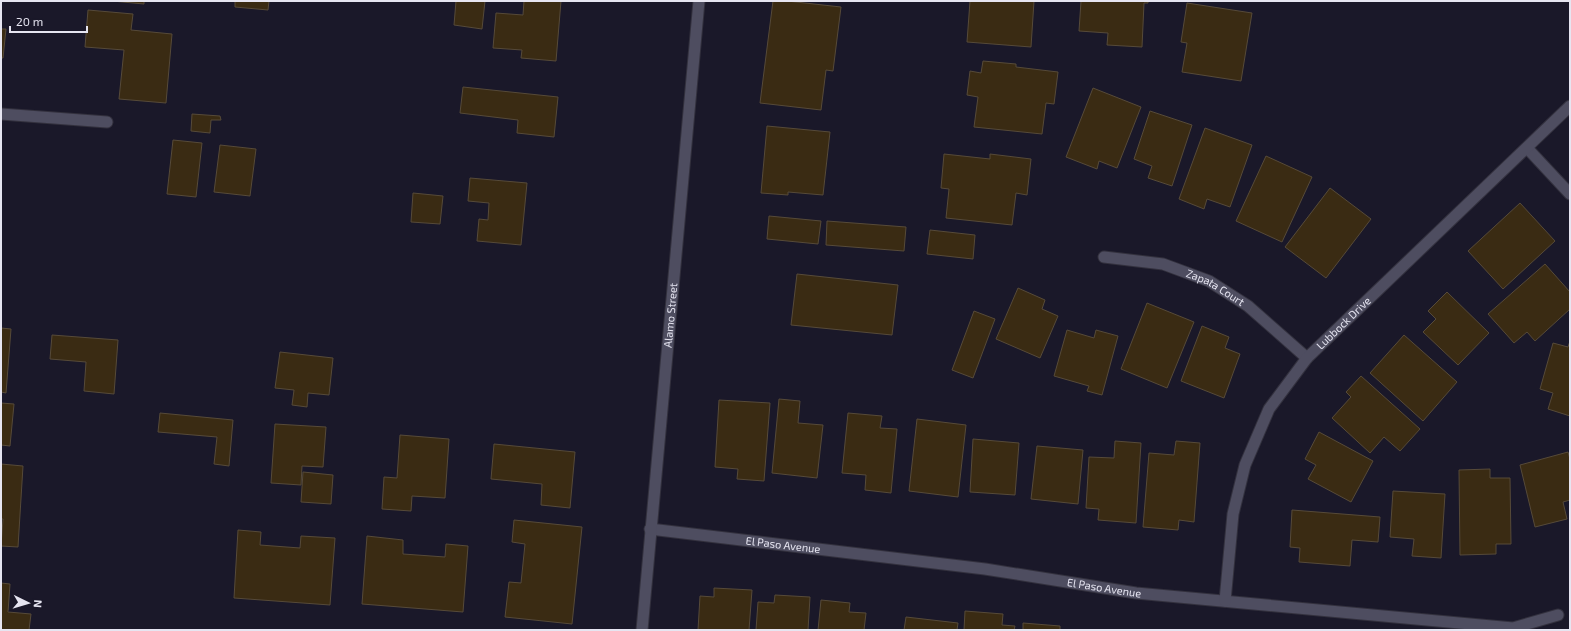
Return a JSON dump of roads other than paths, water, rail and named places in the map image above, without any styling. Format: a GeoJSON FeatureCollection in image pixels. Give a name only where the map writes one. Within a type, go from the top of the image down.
{"type":"FeatureCollection","features":[{"type":"Feature","properties":{"kind":"street","name":"Alamo Street"},"geometry":{"type":"LineString","coordinates":[[642,630],[699,1]]}},
{"type":"Feature","properties":{"kind":"street","name":"Lubbock Drive"},"geometry":{"type":"LineString","coordinates":[[1225,601],[1233,514],[1245,464],[1269,409],[1306,358],[1570,106]]}},
{"type":"Feature","properties":{"kind":"street"},"geometry":{"type":"LineString","coordinates":[[1,114],[106,122]]}},
{"type":"Feature","properties":{"kind":"street"},"geometry":{"type":"LineString","coordinates":[[1527,148],[1570,194]]}},
{"type":"Feature","properties":{"kind":"street","name":"Zapata Court"},"geometry":{"type":"LineString","coordinates":[[1104,257],[1163,264],[1209,281],[1248,306],[1306,358]]}},
{"type":"Feature","properties":{"kind":"street","name":"El Paso Avenue"},"geometry":{"type":"LineString","coordinates":[[650,529],[985,569],[1136,593],[1513,628],[1558,615]]}}]}
